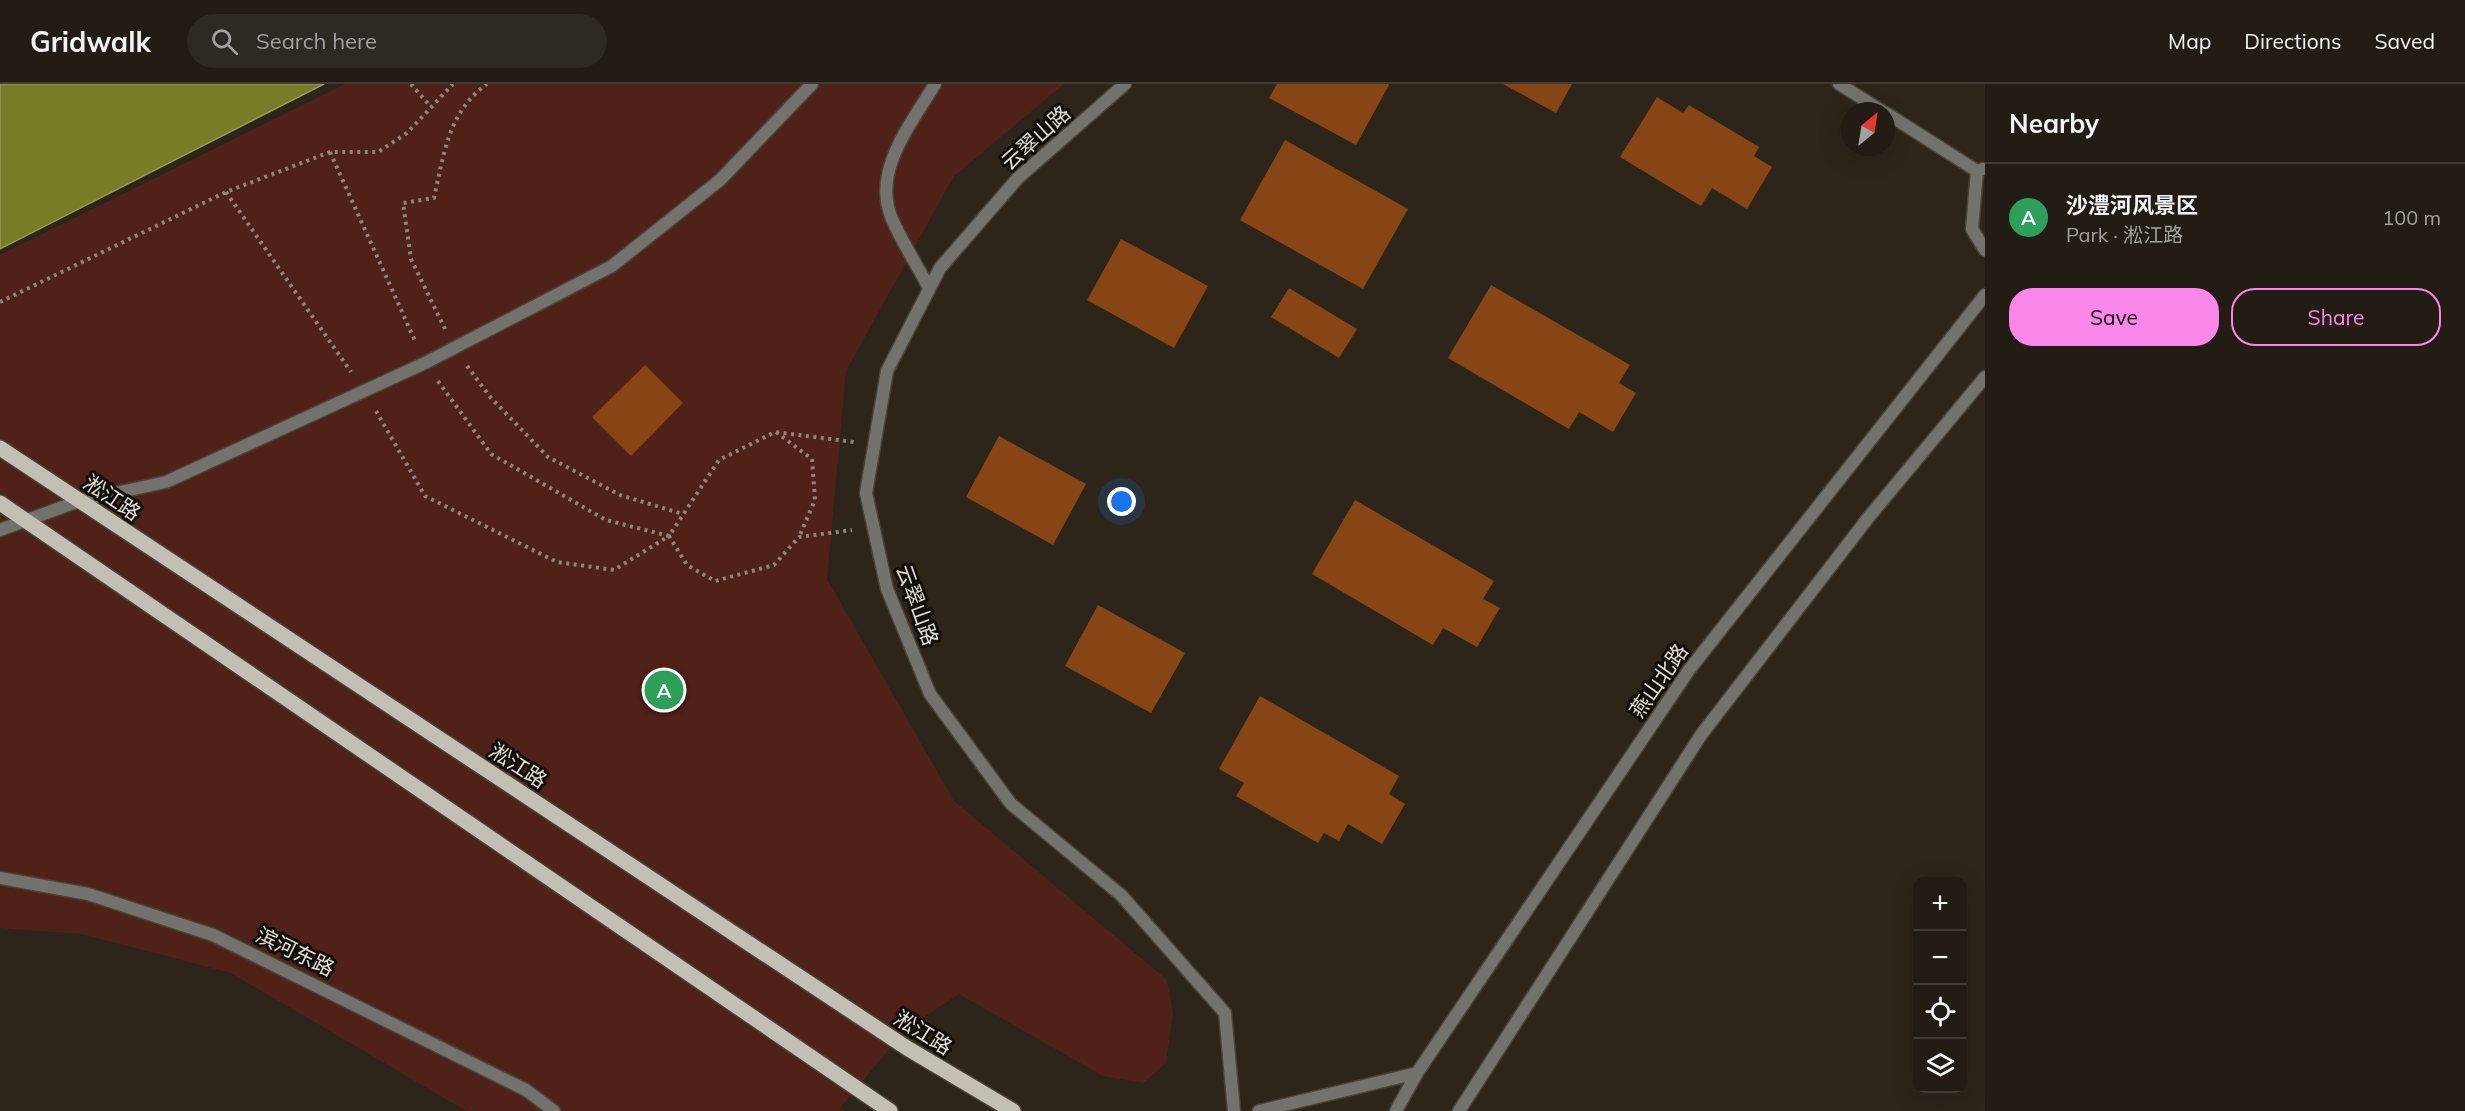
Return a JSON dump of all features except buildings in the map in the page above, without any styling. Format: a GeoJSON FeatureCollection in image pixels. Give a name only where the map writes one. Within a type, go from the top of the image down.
{"type":"FeatureCollection","features":[{"type":"Feature","properties":{"kind":"main road","name":"淞江路"},"geometry":{"type":"LineString","coordinates":[[2,449],[907,1048],[1012,1111]]}},
{"type":"Feature","properties":{"kind":"main road"},"geometry":{"type":"LineString","coordinates":[[0,503],[889,1111]]}},
{"type":"Feature","properties":{"kind":"street"},"geometry":{"type":"LineString","coordinates":[[0,530],[24,519],[79,501],[166,482],[425,363],[612,266],[720,180],[812,84]]}},
{"type":"Feature","properties":{"kind":"street"},"geometry":{"type":"LineString","coordinates":[[929,288],[891,217],[887,192],[891,157],[934,84]]}},
{"type":"Feature","properties":{"kind":"street","name":"云翠山路"},"geometry":{"type":"LineString","coordinates":[[1125,84],[1018,178],[940,268],[887,371],[866,493],[887,589],[930,694],[1011,804],[1120,895],[1225,1013],[1234,1111]]}},
{"type":"Feature","properties":{"kind":"street"},"geometry":{"type":"LineString","coordinates":[[1839,84],[1868,102]]}},
{"type":"Feature","properties":{"kind":"street"},"geometry":{"type":"LineString","coordinates":[[1895,118],[1981,169],[1972,229],[1985,250]]}},
{"type":"Feature","properties":{"kind":"street","name":"燕山北路"},"geometry":{"type":"LineString","coordinates":[[1396,1111],[1417,1073],[1689,670],[1985,295]]}},
{"type":"Feature","properties":{"kind":"street"},"geometry":{"type":"LineString","coordinates":[[1459,1111],[1701,735],[1868,519],[1985,377]]}},
{"type":"Feature","properties":{"kind":"street","name":"滨河东路"},"geometry":{"type":"LineString","coordinates":[[0,878],[88,894],[213,935],[525,1090],[554,1111]]}},
{"type":"Feature","properties":{"kind":"street"},"geometry":{"type":"LineString","coordinates":[[1259,1111],[1417,1073]]}},
{"type":"Feature","properties":{"kind":"street"},"geometry":{"type":"LineString","coordinates":[[1468,1095],[1469,1111]]}},
{"type":"Feature","properties":{"kind":"path"},"geometry":{"type":"LineString","coordinates":[[411,84],[430,106]]}},
{"type":"Feature","properties":{"kind":"path"},"geometry":{"type":"LineString","coordinates":[[0,302],[226,192],[330,152],[378,152],[407,134],[430,106],[453,84]]}},
{"type":"Feature","properties":{"kind":"path"},"geometry":{"type":"LineString","coordinates":[[330,152],[425,363],[492,454],[606,520],[669,536],[687,565],[715,581],[774,565],[799,537],[815,500],[812,459],[775,432]]}},
{"type":"Feature","properties":{"kind":"path"},"geometry":{"type":"LineString","coordinates":[[226,192],[365,392],[425,496],[496,534],[557,562],[614,570],[669,536],[719,460],[775,432],[875,444]]}},
{"type":"Feature","properties":{"kind":"path"},"geometry":{"type":"LineString","coordinates":[[799,537],[874,528]]}},
{"type":"Feature","properties":{"kind":"shaded area"},"geometry":{"type":"Polygon","coordinates":[[[0,84],[324,84],[0,249],[0,84]]]}},
{"type":"Feature","properties":{"kind":"shaded area"},"geometry":{"type":"Polygon","coordinates":[[[345,84],[1064,84],[954,176],[846,371],[827,579],[954,801],[1167,980],[1173,1013],[1166,1063],[1143,1083],[1103,1076],[959,994],[906,1029],[840,1108],[845,1111],[466,1111],[231,973],[82,934],[0,928],[0,255],[345,84]]]}},
{"type":"Feature","properties":{"kind":"place","name":"沙澧河风景区"},"geometry":{"type":"Point","coordinates":[664,690]}}]}
